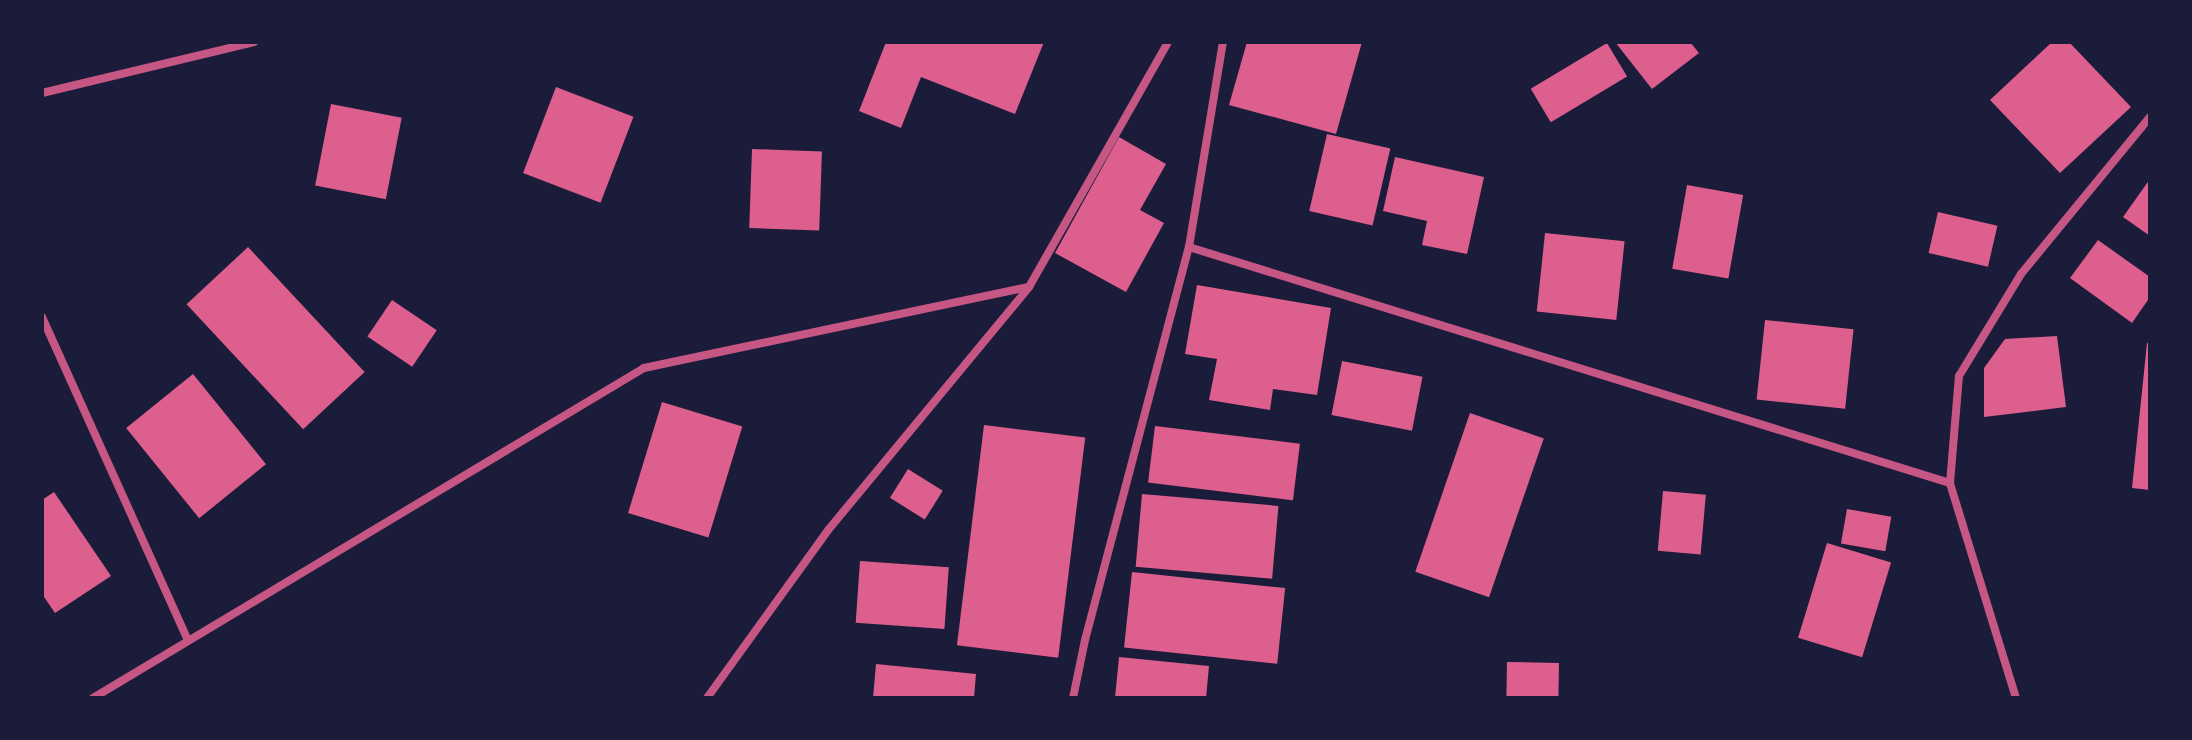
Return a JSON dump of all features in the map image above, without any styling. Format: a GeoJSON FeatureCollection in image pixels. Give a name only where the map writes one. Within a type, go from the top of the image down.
{"type":"FeatureCollection","features":[{"type":"Feature","properties":{"kind":"street"},"geometry":{"type":"LineString","coordinates":[[42,93],[254,42]]}},
{"type":"Feature","properties":{"kind":"street"},"geometry":{"type":"LineString","coordinates":[[707,698],[829,529],[1029,287],[1168,42]]}},
{"type":"Feature","properties":{"kind":"street"},"geometry":{"type":"LineString","coordinates":[[1073,698],[1085,640],[1189,247],[1223,42]]}},
{"type":"Feature","properties":{"kind":"street"},"geometry":{"type":"LineString","coordinates":[[2016,698],[1950,483],[1959,376],[2021,274],[2150,117]]}},
{"type":"Feature","properties":{"kind":"street"},"geometry":{"type":"LineString","coordinates":[[1189,247],[1950,483]]}},
{"type":"Feature","properties":{"kind":"street"},"geometry":{"type":"LineString","coordinates":[[93,698],[644,368],[1029,287]]}},
{"type":"Feature","properties":{"kind":"street"},"geometry":{"type":"LineString","coordinates":[[42,317],[188,641]]}},
{"type":"Feature","properties":{"kind":"building"},"geometry":{"type":"Polygon","coordinates":[[[886,42],[1044,42],[1015,114],[921,77],[901,128],[859,111],[886,42]]]}},
{"type":"Feature","properties":{"kind":"building"},"geometry":{"type":"Polygon","coordinates":[[[1247,42],[1362,42],[1336,134],[1229,105],[1247,42]]]}},
{"type":"Feature","properties":{"kind":"building"},"geometry":{"type":"Polygon","coordinates":[[[1615,42],[1690,42],[1699,53],[1652,89],[1615,42]]]}},
{"type":"Feature","properties":{"kind":"building"},"geometry":{"type":"Polygon","coordinates":[[[2052,42],[2069,42],[2131,107],[2060,173],[1990,100],[2052,42]]]}},
{"type":"Feature","properties":{"kind":"building"},"geometry":{"type":"Polygon","coordinates":[[[1607,43],[1627,76],[1551,122],[1531,89],[1607,43]]]}},
{"type":"Feature","properties":{"kind":"building"},"geometry":{"type":"Polygon","coordinates":[[[556,87],[633,117],[601,203],[523,173],[556,87]]]}},
{"type":"Feature","properties":{"kind":"building"},"geometry":{"type":"Polygon","coordinates":[[[331,104],[402,118],[386,199],[315,185],[331,104]]]}},
{"type":"Feature","properties":{"kind":"building"},"geometry":{"type":"Polygon","coordinates":[[[1327,134],[1390,149],[1373,226],[1309,211],[1327,134]]]}},
{"type":"Feature","properties":{"kind":"building"},"geometry":{"type":"Polygon","coordinates":[[[1119,137],[1166,164],[1140,210],[1164,223],[1126,292],[1055,253],[1119,137]]]}},
{"type":"Feature","properties":{"kind":"building"},"geometry":{"type":"Polygon","coordinates":[[[752,149],[822,151],[819,230],[749,228],[752,149]]]}},
{"type":"Feature","properties":{"kind":"building"},"geometry":{"type":"Polygon","coordinates":[[[1395,157],[1484,177],[1467,254],[1422,245],[1427,221],[1383,211],[1395,157]]]}},
{"type":"Feature","properties":{"kind":"building"},"geometry":{"type":"Polygon","coordinates":[[[2150,179],[2150,236],[2123,217],[2150,179]]]}},
{"type":"Feature","properties":{"kind":"building"},"geometry":{"type":"Polygon","coordinates":[[[1687,185],[1743,195],[1728,279],[1672,269],[1687,185]]]}},
{"type":"Feature","properties":{"kind":"building"},"geometry":{"type":"Polygon","coordinates":[[[1938,212],[1997,226],[1988,267],[1929,253],[1938,212]]]}},
{"type":"Feature","properties":{"kind":"building"},"geometry":{"type":"Polygon","coordinates":[[[1545,233],[1625,241],[1616,320],[1537,312],[1545,233]]]}},
{"type":"Feature","properties":{"kind":"building"},"geometry":{"type":"Polygon","coordinates":[[[2098,240],[2150,277],[2150,297],[2132,323],[2070,278],[2098,240]]]}},
{"type":"Feature","properties":{"kind":"building"},"geometry":{"type":"Polygon","coordinates":[[[248,247],[365,372],[303,429],[187,304],[248,247]]]}},
{"type":"Feature","properties":{"kind":"building"},"geometry":{"type":"Polygon","coordinates":[[[1197,285],[1331,308],[1317,395],[1273,389],[1270,410],[1209,400],[1217,359],[1185,354],[1197,285]]]}},
{"type":"Feature","properties":{"kind":"building"},"geometry":{"type":"Polygon","coordinates":[[[392,300],[437,330],[412,367],[367,336],[392,300]]]}},
{"type":"Feature","properties":{"kind":"building"},"geometry":{"type":"Polygon","coordinates":[[[1765,320],[1854,329],[1845,409],[1757,400],[1765,320]]]}},
{"type":"Feature","properties":{"kind":"building"},"geometry":{"type":"Polygon","coordinates":[[[2057,336],[2066,407],[1984,417],[1984,368],[2005,339],[2057,336]]]}},
{"type":"Feature","properties":{"kind":"building"},"geometry":{"type":"Polygon","coordinates":[[[2147,343],[2150,343],[2150,490],[2132,488],[2147,343]]]}},
{"type":"Feature","properties":{"kind":"building"},"geometry":{"type":"Polygon","coordinates":[[[1342,361],[1422,377],[1412,431],[1332,415],[1342,361]]]}},
{"type":"Feature","properties":{"kind":"building"},"geometry":{"type":"Polygon","coordinates":[[[193,374],[266,464],[199,518],[126,428],[193,374]]]}},
{"type":"Feature","properties":{"kind":"building"},"geometry":{"type":"Polygon","coordinates":[[[662,402],[742,427],[708,537],[628,513],[662,402]]]}},
{"type":"Feature","properties":{"kind":"building"},"geometry":{"type":"Polygon","coordinates":[[[1470,413],[1544,438],[1489,597],[1415,572],[1470,413]]]}},
{"type":"Feature","properties":{"kind":"building"},"geometry":{"type":"Polygon","coordinates":[[[984,425],[1085,437],[1058,658],[957,645],[984,425]]]}},
{"type":"Feature","properties":{"kind":"building"},"geometry":{"type":"Polygon","coordinates":[[[1155,426],[1300,444],[1293,500],[1148,483],[1155,426]]]}},
{"type":"Feature","properties":{"kind":"building"},"geometry":{"type":"Polygon","coordinates":[[[908,469],[943,491],[925,520],[890,498],[908,469]]]}},
{"type":"Feature","properties":{"kind":"building"},"geometry":{"type":"Polygon","coordinates":[[[1663,491],[1706,495],[1701,555],[1658,551],[1663,491]]]}},
{"type":"Feature","properties":{"kind":"building"},"geometry":{"type":"Polygon","coordinates":[[[54,492],[111,576],[55,613],[42,594],[42,500],[54,492]]]}},
{"type":"Feature","properties":{"kind":"building"},"geometry":{"type":"Polygon","coordinates":[[[1142,494],[1278,506],[1272,579],[1136,567],[1142,494]]]}},
{"type":"Feature","properties":{"kind":"building"},"geometry":{"type":"Polygon","coordinates":[[[1847,509],[1891,517],[1885,551],[1841,543],[1847,509]]]}},
{"type":"Feature","properties":{"kind":"building"},"geometry":{"type":"Polygon","coordinates":[[[1827,543],[1891,563],[1862,657],[1798,638],[1827,543]]]}},
{"type":"Feature","properties":{"kind":"building"},"geometry":{"type":"Polygon","coordinates":[[[860,561],[949,567],[944,629],[856,623],[860,561]]]}},
{"type":"Feature","properties":{"kind":"building"},"geometry":{"type":"Polygon","coordinates":[[[1132,572],[1285,588],[1277,664],[1124,648],[1132,572]]]}},
{"type":"Feature","properties":{"kind":"building"},"geometry":{"type":"Polygon","coordinates":[[[1119,657],[1209,666],[1206,698],[1115,698],[1119,657]]]}},
{"type":"Feature","properties":{"kind":"building"},"geometry":{"type":"Polygon","coordinates":[[[1507,662],[1559,663],[1558,698],[1506,698],[1507,662]]]}},
{"type":"Feature","properties":{"kind":"building"},"geometry":{"type":"Polygon","coordinates":[[[876,664],[976,674],[974,698],[873,698],[876,664]]]}}]}
